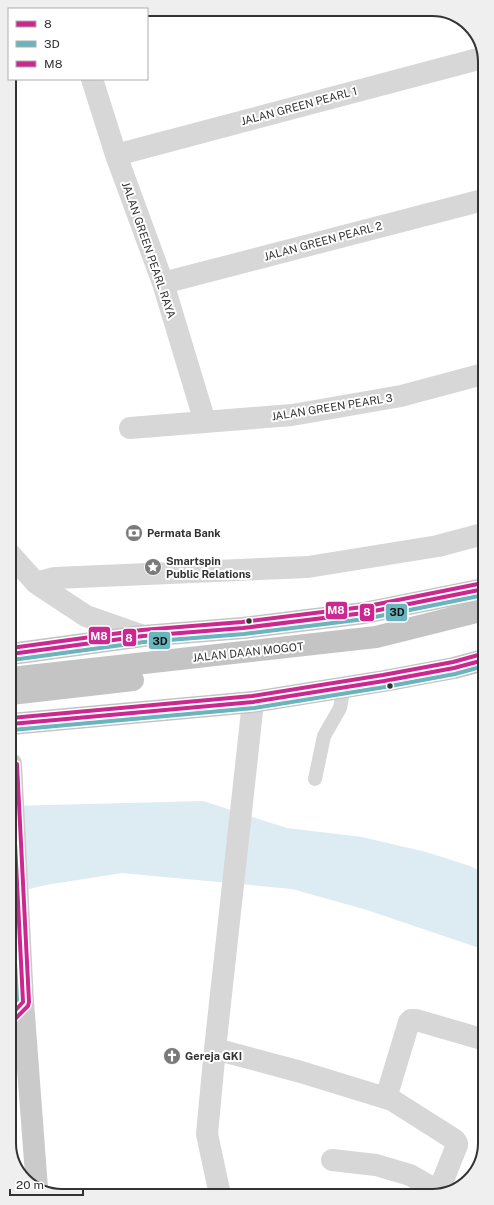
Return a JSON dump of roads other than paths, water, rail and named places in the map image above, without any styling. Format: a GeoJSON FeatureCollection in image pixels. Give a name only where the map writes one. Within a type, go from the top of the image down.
{"type":"FeatureCollection","features":[{"type":"Feature","properties":{"kind":"highway"},"geometry":{"type":"LineString","coordinates":[[16,653],[143,636],[243,628],[364,613],[478,590]]}},
{"type":"Feature","properties":{"kind":"highway","name":"JALAN DAAN MOGOT"},"geometry":{"type":"LineString","coordinates":[[16,677],[376,637],[478,612]]}},
{"type":"Feature","properties":{"kind":"highway","name":"JALAN DAAN MOGOT"},"geometry":{"type":"LineString","coordinates":[[16,694],[378,650],[478,627]]}},
{"type":"Feature","properties":{"kind":"highway"},"geometry":{"type":"LineString","coordinates":[[16,724],[253,702],[415,675],[478,661]]}},
{"type":"Feature","properties":{"kind":"highway"},"geometry":{"type":"LineString","coordinates":[[16,702],[42,721]]}},
{"type":"Feature","properties":{"kind":"main road"},"geometry":{"type":"LineString","coordinates":[[16,856],[19,912],[17,1008],[36,1180]]}},
{"type":"Feature","properties":{"kind":"street","name":"JALAN GREEN PEARL 1"},"geometry":{"type":"LineString","coordinates":[[116,154],[478,59]]}},
{"type":"Feature","properties":{"kind":"street","name":"JALAN GREEN PEARL RAYA"},"geometry":{"type":"LineString","coordinates":[[92,80],[116,154],[163,283],[204,422]]}},
{"type":"Feature","properties":{"kind":"street","name":"JALAN GREEN PEARL 2"},"geometry":{"type":"LineString","coordinates":[[163,283],[478,201]]}},
{"type":"Feature","properties":{"kind":"street","name":"JALAN GREEN PEARL 3"},"geometry":{"type":"LineString","coordinates":[[130,428],[299,414],[401,396],[478,375]]}},
{"type":"Feature","properties":{"kind":"street"},"geometry":{"type":"LineString","coordinates":[[36,583],[55,578],[308,567],[438,546],[478,536]]}},
{"type":"Feature","properties":{"kind":"street"},"geometry":{"type":"LineString","coordinates":[[16,561],[36,583],[86,616],[143,636]]}},
{"type":"Feature","properties":{"kind":"street"},"geometry":{"type":"LineString","coordinates":[[219,1189],[207,1134],[253,702]]}},
{"type":"Feature","properties":{"kind":"street"},"geometry":{"type":"LineString","coordinates":[[386,1098],[409,1022],[412,1020],[478,1038]]}},
{"type":"Feature","properties":{"kind":"street"},"geometry":{"type":"LineString","coordinates":[[215,1049],[301,1072],[392,1100],[457,1143],[439,1189]]}},
{"type":"Feature","properties":{"kind":"street"},"geometry":{"type":"LineString","coordinates":[[332,1160],[376,1165],[410,1175],[433,1189]]}},
{"type":"Feature","properties":{"kind":"lane"},"geometry":{"type":"LineString","coordinates":[[315,779],[324,736],[340,708],[344,687]]}},
{"type":"Feature","properties":{"kind":"place","name":"Permata Bank"},"geometry":{"type":"Point","coordinates":[134,533]}},
{"type":"Feature","properties":{"kind":"place","name":"Smartspin Public Relations"},"geometry":{"type":"Point","coordinates":[153,567]}},
{"type":"Feature","properties":{"kind":"place","name":"Gereja GKI"},"geometry":{"type":"Point","coordinates":[172,1056]}}]}
